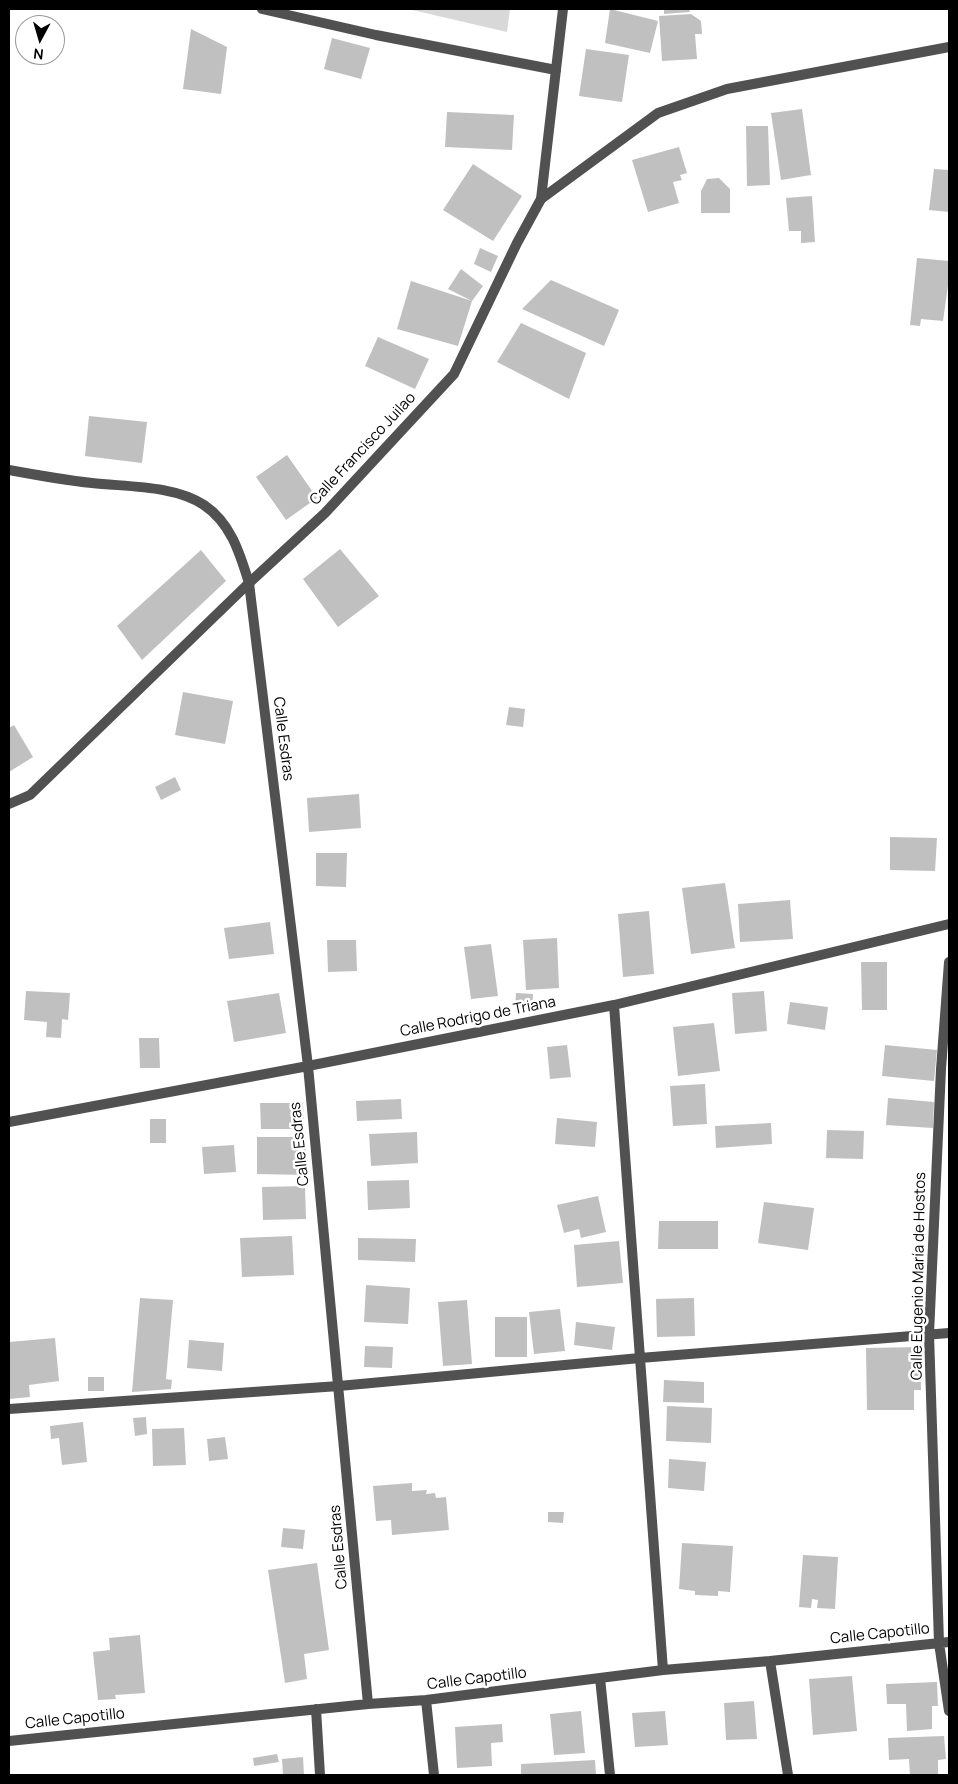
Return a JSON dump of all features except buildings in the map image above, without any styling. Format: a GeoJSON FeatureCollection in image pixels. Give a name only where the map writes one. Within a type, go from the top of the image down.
{"type":"FeatureCollection","features":[{"type":"Feature","properties":{"kind":"street"},"geometry":{"type":"LineString","coordinates":[[262,9],[376,35],[556,70]]}},
{"type":"Feature","properties":{"kind":"street","name":"Calle Francisco Juilao"},"geometry":{"type":"LineString","coordinates":[[9,804],[30,795],[248,583],[325,513],[454,374],[541,199],[563,9]]}},
{"type":"Feature","properties":{"kind":"street"},"geometry":{"type":"LineString","coordinates":[[541,199],[658,113],[727,90],[949,47]]}},
{"type":"Feature","properties":{"kind":"street","name":"Calle Esdras"},"geometry":{"type":"LineString","coordinates":[[9,470],[91,483],[143,487],[180,494],[204,505],[225,525],[239,549],[248,583],[308,1066],[368,1704]]}},
{"type":"Feature","properties":{"kind":"street","name":"Calle Rodrigo de Triana"},"geometry":{"type":"LineString","coordinates":[[9,1122],[308,1066],[614,1005],[949,924]]}},
{"type":"Feature","properties":{"kind":"street","name":"Calle Eugenio María de Hostos"},"geometry":{"type":"LineString","coordinates":[[949,962],[941,1069],[929,1334],[949,1711]]}},
{"type":"Feature","properties":{"kind":"street"},"geometry":{"type":"LineString","coordinates":[[614,1005],[663,1670]]}},
{"type":"Feature","properties":{"kind":"street"},"geometry":{"type":"LineString","coordinates":[[9,1409],[339,1386],[640,1358],[949,1333]]}},
{"type":"Feature","properties":{"kind":"street","name":"Calle Capotillo"},"geometry":{"type":"LineString","coordinates":[[9,1741],[368,1704],[426,1700],[663,1670],[770,1661],[944,1642]]}},
{"type":"Feature","properties":{"kind":"street"},"geometry":{"type":"LineString","coordinates":[[770,1661],[788,1775]]}},
{"type":"Feature","properties":{"kind":"street"},"geometry":{"type":"LineString","coordinates":[[600,1678],[610,1775]]}},
{"type":"Feature","properties":{"kind":"street"},"geometry":{"type":"LineString","coordinates":[[426,1700],[434,1775]]}},
{"type":"Feature","properties":{"kind":"street"},"geometry":{"type":"LineString","coordinates":[[316,1710],[320,1775]]}},
{"type":"Feature","properties":{"kind":"shaded area"},"geometry":{"type":"Polygon","coordinates":[[[408,9],[510,9],[507,32],[408,9]]]}}]}
